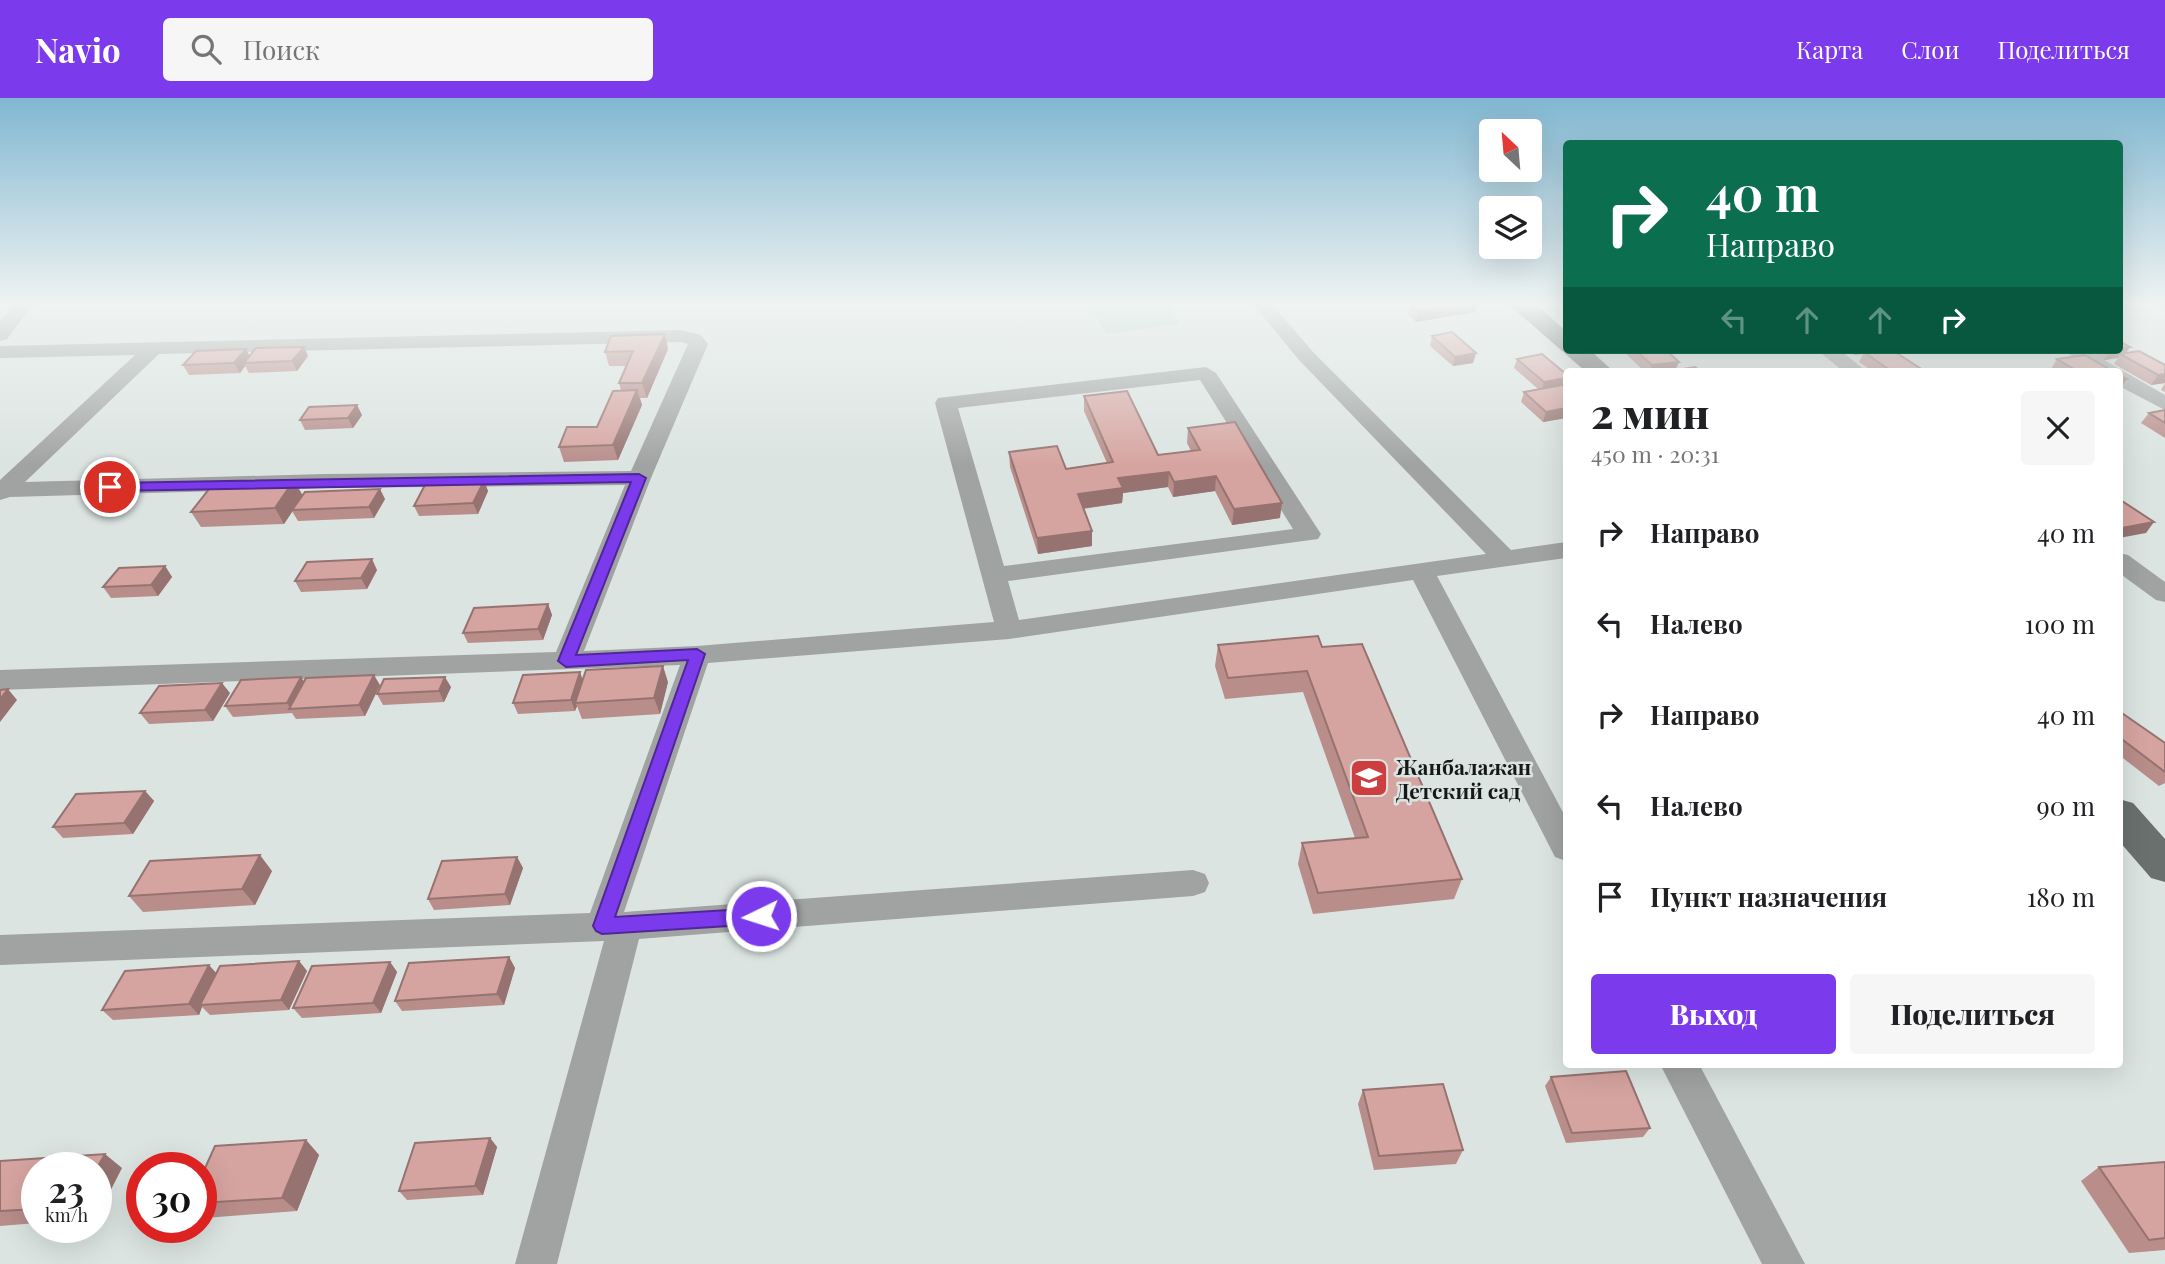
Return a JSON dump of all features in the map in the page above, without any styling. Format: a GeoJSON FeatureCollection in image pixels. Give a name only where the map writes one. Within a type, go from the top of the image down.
{"type":"FeatureCollection","features":[{"type":"Feature","properties":{"kind":"main road"},"geometry":{"type":"LineString","coordinates":[[2123,819],[2165,866]]}},
{"type":"Feature","properties":{"kind":"street"},"geometry":{"type":"LineString","coordinates":[[1,491],[144,357]]}},
{"type":"Feature","properties":{"kind":"street"},"geometry":{"type":"LineString","coordinates":[[566,661],[639,478],[692,357]]}},
{"type":"Feature","properties":{"kind":"street"},"geometry":{"type":"LineString","coordinates":[[1307,357],[1504,559]]}},
{"type":"Feature","properties":{"kind":"street"},"geometry":{"type":"LineString","coordinates":[[1837,357],[1852,368]]}},
{"type":"Feature","properties":{"kind":"street"},"geometry":{"type":"LineString","coordinates":[[2086,357],[2104,368]]}},
{"type":"Feature","properties":{"kind":"street"},"geometry":{"type":"LineString","coordinates":[[993,575],[1309,534],[1206,373],[946,403],[993,575],[1009,630]]}},
{"type":"Feature","properties":{"kind":"street"},"geometry":{"type":"LineString","coordinates":[[2123,379],[2165,404]]}},
{"type":"Feature","properties":{"kind":"street"},"geometry":{"type":"LineString","coordinates":[[1,491],[325,481],[639,478]]}},
{"type":"Feature","properties":{"kind":"street"},"geometry":{"type":"LineString","coordinates":[[0,681],[566,661],[697,654],[1009,630],[1563,550]]}},
{"type":"Feature","properties":{"kind":"street"},"geometry":{"type":"LineString","coordinates":[[2123,564],[2165,594]]}},
{"type":"Feature","properties":{"kind":"street"},"geometry":{"type":"LineString","coordinates":[[1422,572],[1563,842]]}},
{"type":"Feature","properties":{"kind":"street"},"geometry":{"type":"LineString","coordinates":[[536,1264],[614,926],[697,654]]}},
{"type":"Feature","properties":{"kind":"street"},"geometry":{"type":"LineString","coordinates":[[0,950],[614,926],[1193,883]]}},
{"type":"Feature","properties":{"kind":"street"},"geometry":{"type":"LineString","coordinates":[[1681,1068],[1784,1264]]}},
{"type":"Feature","properties":{"kind":"building"},"geometry":{"type":"Polygon","coordinates":[[[190,357],[239,357],[234,363],[183,365],[190,357]]]}},
{"type":"Feature","properties":{"kind":"building"},"geometry":{"type":"Polygon","coordinates":[[[248,357],[295,357],[292,361],[244,363],[248,357]]]}},
{"type":"Feature","properties":{"kind":"building"},"geometry":{"type":"Polygon","coordinates":[[[630,357],[654,357],[642,383],[619,383],[630,357]]]}},
{"type":"Feature","properties":{"kind":"building"},"geometry":{"type":"Polygon","coordinates":[[[1546,357],[1563,372],[1563,379],[1544,382],[1517,359],[1546,357]]]}},
{"type":"Feature","properties":{"kind":"building"},"geometry":{"type":"Polygon","coordinates":[[[1643,357],[1674,357],[1679,362],[1652,365],[1643,357]]]}},
{"type":"Feature","properties":{"kind":"building"},"geometry":{"type":"Polygon","coordinates":[[[1872,357],[1903,357],[1920,368],[1887,368],[1872,357]]]}},
{"type":"Feature","properties":{"kind":"building"},"geometry":{"type":"Polygon","coordinates":[[[2089,357],[2107,368],[2072,368],[2057,359],[2089,357]]]}},
{"type":"Feature","properties":{"kind":"building"},"geometry":{"type":"Polygon","coordinates":[[[2126,357],[2151,357],[2165,365],[2165,374],[2158,375],[2126,357]]]}},
{"type":"Feature","properties":{"kind":"building"},"geometry":{"type":"Polygon","coordinates":[[[1562,385],[1563,409],[1546,412],[1524,392],[1562,385]]]}},
{"type":"Feature","properties":{"kind":"building"},"geometry":{"type":"Polygon","coordinates":[[[637,390],[613,445],[559,447],[567,427],[597,427],[613,391],[637,390]]]}},
{"type":"Feature","properties":{"kind":"building"},"geometry":{"type":"Polygon","coordinates":[[[1127,391],[1158,455],[1200,450],[1188,428],[1235,422],[1282,503],[1234,509],[1216,476],[1174,482],[1169,472],[1118,478],[1123,488],[1078,494],[1092,531],[1037,538],[1009,452],[1057,446],[1066,469],[1113,462],[1084,396],[1127,391]]]}},
{"type":"Feature","properties":{"kind":"building"},"geometry":{"type":"Polygon","coordinates":[[[357,405],[348,418],[300,420],[309,407],[357,405]]]}},
{"type":"Feature","properties":{"kind":"building"},"geometry":{"type":"Polygon","coordinates":[[[2165,410],[2165,423],[2149,413],[2165,410]]]}},
{"type":"Feature","properties":{"kind":"building"},"geometry":{"type":"Polygon","coordinates":[[[294,480],[275,508],[191,512],[213,484],[294,480]]]}},
{"type":"Feature","properties":{"kind":"building"},"geometry":{"type":"Polygon","coordinates":[[[484,481],[473,503],[414,506],[426,483],[484,481]]]}},
{"type":"Feature","properties":{"kind":"building"},"geometry":{"type":"Polygon","coordinates":[[[380,489],[369,507],[292,510],[305,492],[380,489]]]}},
{"type":"Feature","properties":{"kind":"building"},"geometry":{"type":"Polygon","coordinates":[[[2123,502],[2154,522],[2123,528],[2123,502]]]}},
{"type":"Feature","properties":{"kind":"building"},"geometry":{"type":"Polygon","coordinates":[[[372,559],[361,578],[295,581],[307,562],[372,559]]]}},
{"type":"Feature","properties":{"kind":"building"},"geometry":{"type":"Polygon","coordinates":[[[165,566],[151,585],[103,587],[119,568],[165,566]]]}},
{"type":"Feature","properties":{"kind":"building"},"geometry":{"type":"Polygon","coordinates":[[[548,604],[538,629],[463,633],[474,608],[548,604]]]}},
{"type":"Feature","properties":{"kind":"building","name":"Жанбалажан Детский сад"},"geometry":{"type":"Polygon","coordinates":[[[1318,636],[1322,647],[1362,644],[1462,879],[1318,893],[1302,843],[1368,837],[1307,671],[1228,678],[1218,645],[1318,636]]]}},
{"type":"Feature","properties":{"kind":"building"},"geometry":{"type":"Polygon","coordinates":[[[663,666],[654,698],[575,703],[586,670],[663,666]]]}},
{"type":"Feature","properties":{"kind":"building"},"geometry":{"type":"Polygon","coordinates":[[[580,672],[571,700],[513,703],[523,675],[580,672]]]}},
{"type":"Feature","properties":{"kind":"building"},"geometry":{"type":"Polygon","coordinates":[[[374,675],[359,705],[289,709],[306,678],[374,675]]]}},
{"type":"Feature","properties":{"kind":"building"},"geometry":{"type":"Polygon","coordinates":[[[301,677],[287,703],[225,706],[241,680],[301,677]]]}},
{"type":"Feature","properties":{"kind":"building"},"geometry":{"type":"Polygon","coordinates":[[[445,677],[439,691],[377,694],[384,679],[445,677]]]}},
{"type":"Feature","properties":{"kind":"building"},"geometry":{"type":"Polygon","coordinates":[[[222,683],[205,710],[140,713],[159,686],[222,683]]]}},
{"type":"Feature","properties":{"kind":"building"},"geometry":{"type":"Polygon","coordinates":[[[8,689],[0,699],[0,690],[8,689]]]}},
{"type":"Feature","properties":{"kind":"building"},"geometry":{"type":"Polygon","coordinates":[[[2123,714],[2165,743],[2165,772],[2123,740],[2123,714]]]}},
{"type":"Feature","properties":{"kind":"building"},"geometry":{"type":"Polygon","coordinates":[[[145,791],[124,823],[53,827],[76,794],[145,791]]]}},
{"type":"Feature","properties":{"kind":"building"},"geometry":{"type":"Polygon","coordinates":[[[260,855],[242,889],[129,896],[150,861],[260,855]]]}},
{"type":"Feature","properties":{"kind":"building"},"geometry":{"type":"Polygon","coordinates":[[[517,857],[505,894],[428,899],[442,861],[517,857]]]}},
{"type":"Feature","properties":{"kind":"building"},"geometry":{"type":"Polygon","coordinates":[[[509,957],[497,994],[395,1001],[409,963],[509,957]]]}},
{"type":"Feature","properties":{"kind":"building"},"geometry":{"type":"Polygon","coordinates":[[[299,961],[281,1000],[200,1005],[220,966],[299,961]]]}},
{"type":"Feature","properties":{"kind":"building"},"geometry":{"type":"Polygon","coordinates":[[[390,962],[373,1003],[293,1008],[312,966],[390,962]]]}},
{"type":"Feature","properties":{"kind":"building"},"geometry":{"type":"Polygon","coordinates":[[[209,965],[189,1004],[102,1010],[125,971],[209,965]]]}},
{"type":"Feature","properties":{"kind":"building"},"geometry":{"type":"Polygon","coordinates":[[[1626,1071],[1650,1128],[1572,1133],[1551,1077],[1626,1071]]]}},
{"type":"Feature","properties":{"kind":"building"},"geometry":{"type":"Polygon","coordinates":[[[1443,1084],[1463,1150],[1379,1156],[1363,1090],[1443,1084]]]}},
{"type":"Feature","properties":{"kind":"building"},"geometry":{"type":"Polygon","coordinates":[[[490,1138],[475,1186],[399,1191],[415,1143],[490,1138]]]}},
{"type":"Feature","properties":{"kind":"building"},"geometry":{"type":"Polygon","coordinates":[[[306,1140],[282,1198],[217,1202],[217,1152],[212,1152],[215,1146],[306,1140]]]}},
{"type":"Feature","properties":{"kind":"building"},"geometry":{"type":"Polygon","coordinates":[[[21,1160],[21,1210],[0,1211],[0,1161],[21,1160]]]}},
{"type":"Feature","properties":{"kind":"building"},"geometry":{"type":"Polygon","coordinates":[[[2165,1162],[2165,1238],[2149,1240],[2099,1167],[2165,1162]]]}},
{"type":"Feature","properties":{"kind":"place","name":"Жанбалажан Детский сад"},"geometry":{"type":"Point","coordinates":[1369,778]}},
{"type":"Feature","properties":{"kind":"route"},"geometry":{"type":"LineString","coordinates":[[110,487],[325,481],[639,478],[566,661],[697,654],[602,926],[761,916]]}}]}
